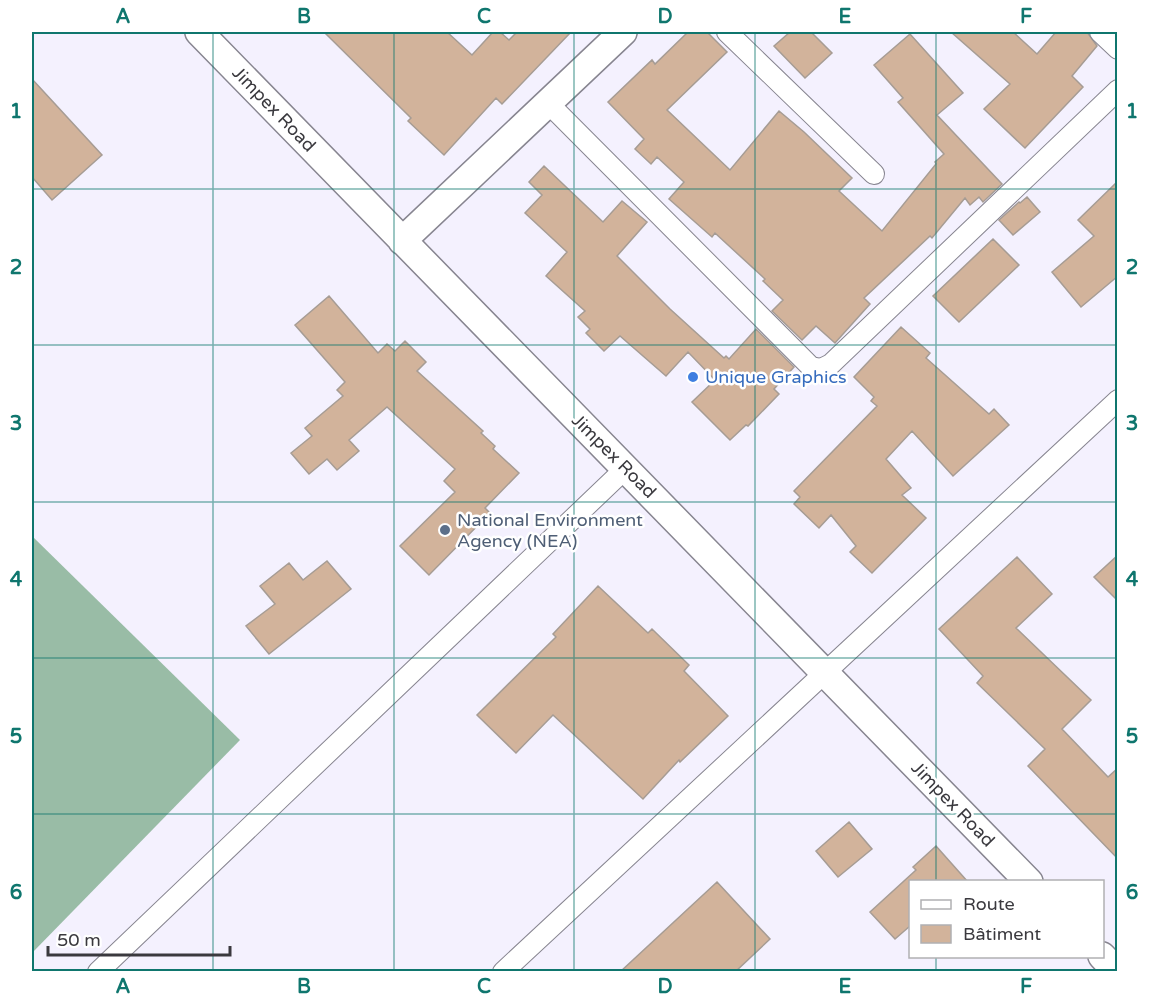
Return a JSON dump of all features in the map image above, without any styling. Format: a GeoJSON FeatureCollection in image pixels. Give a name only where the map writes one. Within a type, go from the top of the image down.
{"type":"FeatureCollection","features":[{"type":"Feature","properties":{"kind":"street","name":"Jimpex Road"},"geometry":{"type":"LineString","coordinates":[[199,32],[1027,880]]}},
{"type":"Feature","properties":{"kind":"street"},"geometry":{"type":"LineString","coordinates":[[402,242],[622,32]]}},
{"type":"Feature","properties":{"kind":"street"},"geometry":{"type":"LineString","coordinates":[[728,32],[874,174]]}},
{"type":"Feature","properties":{"kind":"street"},"geometry":{"type":"LineString","coordinates":[[1100,32],[1118,49]]}},
{"type":"Feature","properties":{"kind":"street"},"geometry":{"type":"LineString","coordinates":[[548,103],[811,367],[821,369],[831,364],[1118,90]]}},
{"type":"Feature","properties":{"kind":"street"},"geometry":{"type":"LineString","coordinates":[[503,972],[1118,399]]}},
{"type":"Feature","properties":{"kind":"street"},"geometry":{"type":"LineString","coordinates":[[98,972],[626,468]]}},
{"type":"Feature","properties":{"kind":"street"},"geometry":{"type":"LineString","coordinates":[[1104,958],[1117,972]]}},
{"type":"Feature","properties":{"kind":"green space"},"geometry":{"type":"Polygon","coordinates":[[[32,536],[240,740],[32,953],[32,536]]]}},
{"type":"Feature","properties":{"kind":"building"},"geometry":{"type":"Polygon","coordinates":[[[324,32],[447,32],[472,55],[493,32],[500,32],[509,40],[517,32],[571,32],[502,104],[496,98],[444,155],[408,121],[411,118],[324,32]]]}},
{"type":"Feature","properties":{"kind":"building"},"geometry":{"type":"Polygon","coordinates":[[[688,32],[707,32],[727,52],[667,110],[730,170],[779,111],[852,178],[839,191],[882,231],[936,164],[935,162],[944,154],[898,102],[903,98],[874,65],[910,34],[963,93],[937,115],[1002,184],[983,202],[979,197],[970,205],[965,198],[932,238],[930,236],[864,298],[870,304],[835,343],[816,326],[802,340],[772,311],[783,300],[763,281],[765,279],[715,233],[712,237],[669,199],[684,182],[657,157],[651,164],[635,149],[644,139],[608,102],[652,60],[655,64],[688,32]]]}},
{"type":"Feature","properties":{"kind":"building"},"geometry":{"type":"Polygon","coordinates":[[[790,32],[811,32],[832,53],[805,78],[774,46],[790,32]]]}},
{"type":"Feature","properties":{"kind":"building"},"geometry":{"type":"Polygon","coordinates":[[[951,32],[1013,32],[1037,54],[1056,32],[1087,32],[1097,46],[1072,76],[1083,87],[1025,148],[984,109],[1010,84],[951,32]]]}},
{"type":"Feature","properties":{"kind":"building"},"geometry":{"type":"Polygon","coordinates":[[[32,79],[102,155],[52,200],[32,177],[32,79]]]}},
{"type":"Feature","properties":{"kind":"building"},"geometry":{"type":"Polygon","coordinates":[[[544,166],[603,222],[622,201],[647,222],[617,256],[724,358],[726,356],[729,359],[756,329],[794,367],[774,389],[779,394],[748,426],[746,425],[730,440],[692,402],[715,380],[688,352],[666,376],[620,336],[604,351],[586,333],[590,329],[578,317],[585,311],[546,276],[567,252],[525,213],[542,195],[529,182],[544,166]]]}},
{"type":"Feature","properties":{"kind":"building"},"geometry":{"type":"Polygon","coordinates":[[[1118,181],[1118,276],[1081,307],[1052,272],[1094,236],[1078,220],[1118,181]]]}},
{"type":"Feature","properties":{"kind":"building"},"geometry":{"type":"Polygon","coordinates":[[[1027,197],[1040,212],[1013,235],[999,220],[1027,197]]]}},
{"type":"Feature","properties":{"kind":"building"},"geometry":{"type":"Polygon","coordinates":[[[993,239],[1019,265],[959,322],[933,296],[993,239]]]}},
{"type":"Feature","properties":{"kind":"building"},"geometry":{"type":"Polygon","coordinates":[[[329,296],[378,353],[387,344],[395,351],[405,341],[426,362],[417,371],[483,431],[481,433],[495,446],[493,449],[519,473],[485,508],[490,513],[429,575],[400,546],[455,492],[444,481],[455,469],[387,407],[349,440],[359,451],[337,470],[327,459],[309,474],[291,453],[312,436],[305,428],[343,396],[337,390],[345,382],[295,325],[329,296]]]}},
{"type":"Feature","properties":{"kind":"building"},"geometry":{"type":"Polygon","coordinates":[[[901,327],[930,353],[926,358],[989,414],[994,409],[1009,425],[953,476],[912,431],[886,459],[911,488],[902,495],[926,518],[872,573],[850,552],[856,546],[831,515],[819,528],[794,504],[800,497],[794,491],[877,406],[871,401],[874,397],[854,377],[901,327]]]}},
{"type":"Feature","properties":{"kind":"building"},"geometry":{"type":"Polygon","coordinates":[[[1118,555],[1118,601],[1094,577],[1118,555]]]}},
{"type":"Feature","properties":{"kind":"building"},"geometry":{"type":"Polygon","coordinates":[[[1017,557],[1052,594],[1016,628],[1091,700],[1062,729],[1108,777],[1118,768],[1118,859],[1028,766],[1045,749],[977,683],[983,676],[939,629],[1017,557]]]}},
{"type":"Feature","properties":{"kind":"building"},"geometry":{"type":"Polygon","coordinates":[[[327,561],[351,589],[269,654],[246,626],[275,604],[260,586],[289,563],[303,580],[327,561]]]}},
{"type":"Feature","properties":{"kind":"building"},"geometry":{"type":"Polygon","coordinates":[[[598,586],[648,633],[652,629],[689,665],[684,671],[728,716],[680,762],[679,760],[643,799],[553,715],[516,753],[477,715],[556,637],[553,634],[598,586]]]}},
{"type":"Feature","properties":{"kind":"building"},"geometry":{"type":"Polygon","coordinates":[[[849,822],[872,849],[838,877],[816,851],[849,822]]]}},
{"type":"Feature","properties":{"kind":"building"},"geometry":{"type":"Polygon","coordinates":[[[936,846],[966,880],[909,880],[909,927],[895,939],[870,912],[916,870],[913,867],[936,846]]]}},
{"type":"Feature","properties":{"kind":"building"},"geometry":{"type":"Polygon","coordinates":[[[717,882],[770,939],[735,972],[620,972],[717,882]]]}},
{"type":"Feature","properties":{"kind":"place","name":"Unique Graphics"},"geometry":{"type":"Point","coordinates":[693,377]}},
{"type":"Feature","properties":{"kind":"place","name":"National Environment Agency (NEA)"},"geometry":{"type":"Point","coordinates":[445,530]}}]}
